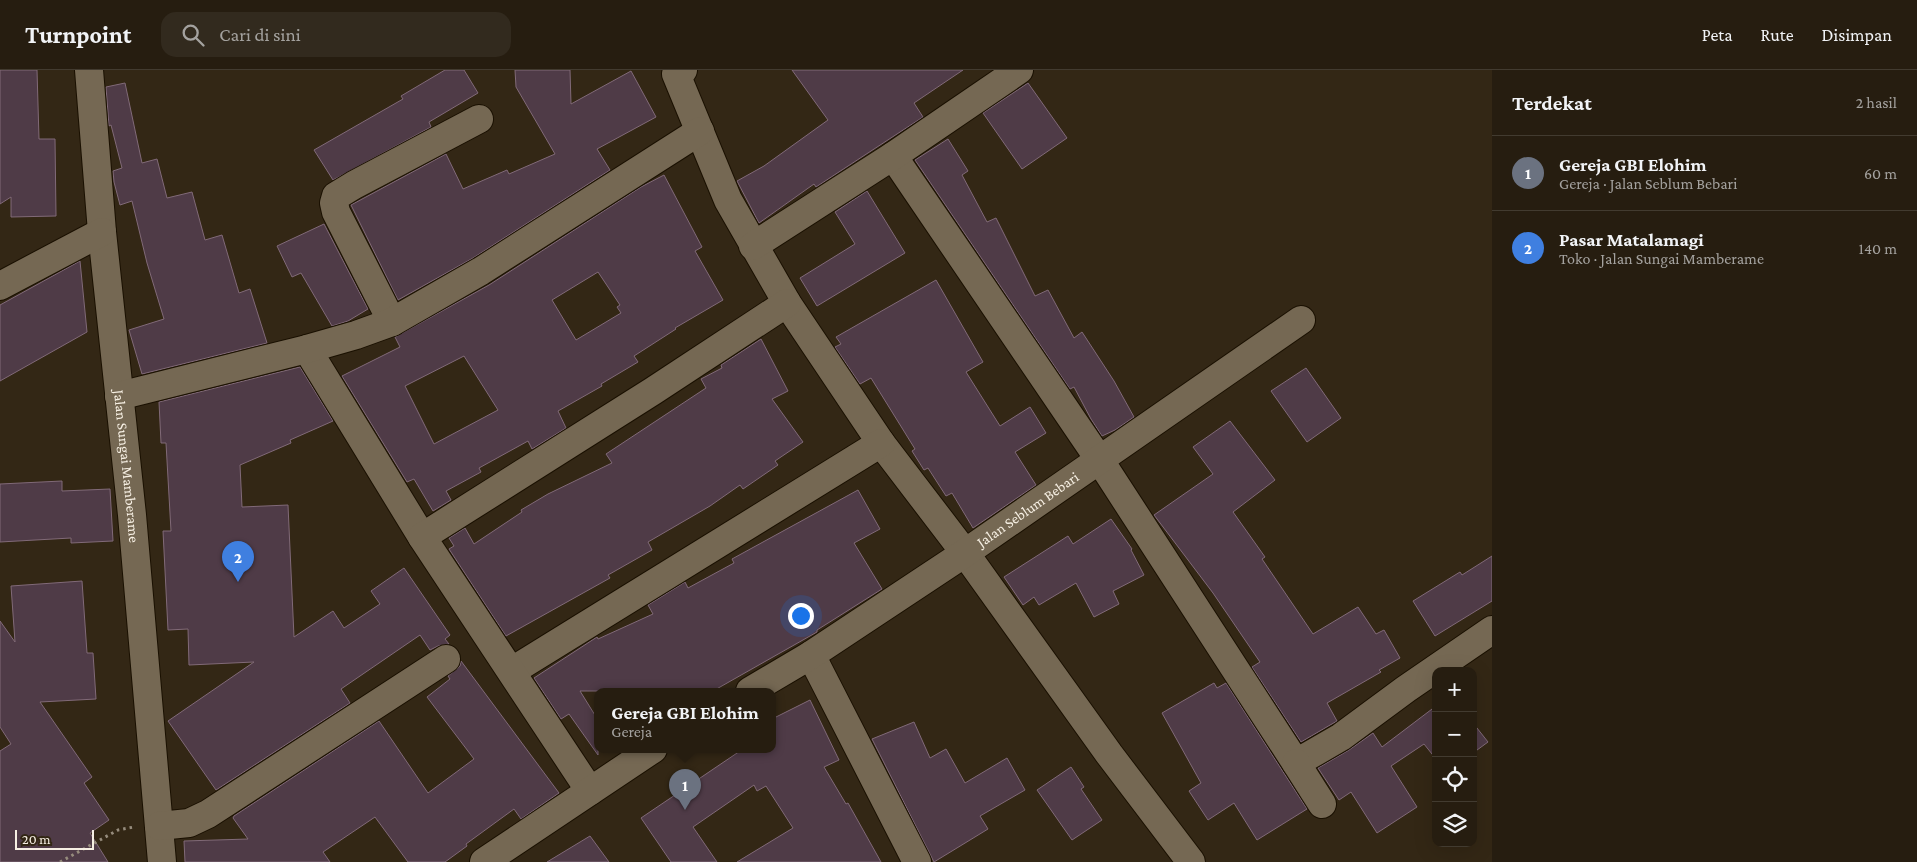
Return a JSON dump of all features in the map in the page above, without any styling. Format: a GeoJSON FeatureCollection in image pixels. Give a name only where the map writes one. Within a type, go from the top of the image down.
{"type":"FeatureCollection","features":[{"type":"Feature","properties":{"kind":"street","name":"Jalan Sungai Mamberame"},"geometry":{"type":"LineString","coordinates":[[89,70],[102,232],[132,516],[162,862]]}},
{"type":"Feature","properties":{"kind":"street"},"geometry":{"type":"LineString","coordinates":[[753,246],[893,156],[1019,70]]}},
{"type":"Feature","properties":{"kind":"street"},"geometry":{"type":"LineString","coordinates":[[678,72],[728,200],[787,302],[881,443],[965,553],[1109,754],[1192,862]]}},
{"type":"Feature","properties":{"kind":"street"},"geometry":{"type":"LineString","coordinates":[[392,322],[336,212],[334,203],[336,196],[479,119]]}},
{"type":"Feature","properties":{"kind":"street"},"geometry":{"type":"LineString","coordinates":[[119,396],[307,348],[392,322],[481,271],[700,131]]}},
{"type":"Feature","properties":{"kind":"street"},"geometry":{"type":"LineString","coordinates":[[893,156],[1099,459],[1322,804]]}},
{"type":"Feature","properties":{"kind":"street"},"geometry":{"type":"LineString","coordinates":[[3,278],[102,232]]}},
{"type":"Feature","properties":{"kind":"street"},"geometry":{"type":"LineString","coordinates":[[422,537],[653,391],[787,302]]}},
{"type":"Feature","properties":{"kind":"street","name":"Jalan Seblum Bebari"},"geometry":{"type":"LineString","coordinates":[[755,688],[811,655],[965,553],[1301,320]]}},
{"type":"Feature","properties":{"kind":"street"},"geometry":{"type":"LineString","coordinates":[[307,348],[422,537],[590,791]]}},
{"type":"Feature","properties":{"kind":"street"},"geometry":{"type":"LineString","coordinates":[[512,671],[881,443]]}},
{"type":"Feature","properties":{"kind":"street"},"geometry":{"type":"LineString","coordinates":[[1296,763],[1341,737],[1406,689],[1492,630]]}},
{"type":"Feature","properties":{"kind":"street"},"geometry":{"type":"LineString","coordinates":[[811,655],[917,862]]}},
{"type":"Feature","properties":{"kind":"street"},"geometry":{"type":"LineString","coordinates":[[159,826],[189,823],[208,814],[446,659]]}},
{"type":"Feature","properties":{"kind":"street"},"geometry":{"type":"LineString","coordinates":[[484,862],[647,753]]}},
{"type":"Feature","properties":{"kind":"path"},"geometry":{"type":"LineString","coordinates":[[60,862],[118,830],[131,827],[159,826]]}},
{"type":"Feature","properties":{"kind":"building"},"geometry":{"type":"Polygon","coordinates":[[[0,70],[37,70],[39,139],[55,139],[56,216],[11,217],[11,197],[0,204],[0,70]]]}},
{"type":"Feature","properties":{"kind":"building"},"geometry":{"type":"Polygon","coordinates":[[[445,70],[464,70],[478,93],[429,122],[431,127],[333,180],[314,150],[403,99],[401,96],[445,70]]]}},
{"type":"Feature","properties":{"kind":"building"},"geometry":{"type":"Polygon","coordinates":[[[515,70],[570,70],[571,104],[631,71],[656,117],[597,149],[610,170],[473,258],[398,300],[351,205],[446,154],[463,189],[507,170],[509,174],[555,154],[516,87],[515,70]]]}},
{"type":"Feature","properties":{"kind":"building"},"geometry":{"type":"Polygon","coordinates":[[[792,70],[963,70],[914,103],[923,117],[816,187],[814,184],[759,223],[737,181],[764,166],[828,120],[792,70]]]}},
{"type":"Feature","properties":{"kind":"building"},"geometry":{"type":"Polygon","coordinates":[[[125,83],[142,163],[157,159],[167,198],[192,192],[205,240],[222,235],[239,293],[250,289],[267,343],[142,374],[129,330],[164,319],[147,263],[132,201],[120,205],[114,182],[113,171],[122,168],[111,125],[109,126],[106,87],[125,83]]]}},
{"type":"Feature","properties":{"kind":"building"},"geometry":{"type":"Polygon","coordinates":[[[1028,83],[1067,138],[1022,169],[983,113],[1028,83]]]}},
{"type":"Feature","properties":{"kind":"building"},"geometry":{"type":"Polygon","coordinates":[[[948,139],[968,171],[962,175],[987,222],[996,218],[1035,296],[1048,290],[1074,338],[1082,332],[1114,381],[1134,417],[1115,430],[1102,436],[1074,387],[1070,389],[915,160],[948,139]]]}},
{"type":"Feature","properties":{"kind":"building"},"geometry":{"type":"Polygon","coordinates":[[[664,175],[702,247],[695,251],[723,300],[675,328],[634,356],[638,362],[601,384],[602,386],[558,411],[566,428],[532,449],[528,441],[479,468],[481,472],[446,491],[451,500],[433,511],[414,479],[407,482],[342,376],[400,347],[395,337],[489,285],[641,187],[664,175]],[[598,272],[552,300],[576,340],[621,313],[617,307],[620,305],[598,272]],[[464,356],[405,386],[434,444],[498,410],[464,356]]]}},
{"type":"Feature","properties":{"kind":"building"},"geometry":{"type":"Polygon","coordinates":[[[867,191],[905,253],[817,306],[800,278],[855,244],[835,212],[867,191]]]}},
{"type":"Feature","properties":{"kind":"building"},"geometry":{"type":"Polygon","coordinates":[[[324,224],[368,309],[348,321],[332,326],[301,273],[292,277],[277,246],[324,224]]]}},
{"type":"Feature","properties":{"kind":"building"},"geometry":{"type":"Polygon","coordinates":[[[80,261],[87,332],[0,381],[0,305],[80,261]]]}},
{"type":"Feature","properties":{"kind":"building"},"geometry":{"type":"Polygon","coordinates":[[[936,280],[983,362],[966,372],[1000,426],[1030,407],[1046,433],[1015,452],[1036,485],[973,528],[952,493],[946,496],[928,468],[924,470],[912,451],[915,449],[871,378],[860,384],[835,347],[841,344],[836,337],[936,280]]]}},
{"type":"Feature","properties":{"kind":"building"},"geometry":{"type":"Polygon","coordinates":[[[761,339],[788,391],[772,399],[803,442],[775,461],[778,465],[743,489],[740,485],[710,506],[648,542],[652,550],[608,575],[610,578],[506,636],[449,549],[454,546],[449,538],[465,528],[474,544],[522,512],[521,510],[548,494],[612,463],[606,454],[706,388],[701,379],[722,368],[721,365],[761,339]]]}},
{"type":"Feature","properties":{"kind":"building"},"geometry":{"type":"Polygon","coordinates":[[[300,367],[333,421],[290,440],[291,443],[240,465],[242,507],[288,505],[294,637],[333,611],[344,628],[380,604],[371,591],[404,568],[450,635],[445,639],[449,644],[430,650],[420,635],[341,689],[350,703],[216,790],[168,721],[254,662],[189,665],[188,629],[168,630],[163,531],[171,531],[166,443],[161,443],[159,402],[300,367]]]}},
{"type":"Feature","properties":{"kind":"building"},"geometry":{"type":"Polygon","coordinates":[[[1306,368],[1341,418],[1307,442],[1271,391],[1306,368]]]}},
{"type":"Feature","properties":{"kind":"building"},"geometry":{"type":"Polygon","coordinates":[[[1230,421],[1275,480],[1233,512],[1265,557],[1262,559],[1313,634],[1358,607],[1376,634],[1384,630],[1400,658],[1379,670],[1381,672],[1327,703],[1337,721],[1301,742],[1252,667],[1260,662],[1213,593],[1154,515],[1213,474],[1193,447],[1230,421]]]}},
{"type":"Feature","properties":{"kind":"building"},"geometry":{"type":"Polygon","coordinates":[[[62,481],[62,491],[110,489],[113,541],[71,543],[71,538],[0,542],[0,484],[62,481]]]}},
{"type":"Feature","properties":{"kind":"building"},"geometry":{"type":"Polygon","coordinates":[[[858,490],[880,529],[854,543],[882,589],[817,630],[817,632],[718,688],[594,688],[594,691],[580,691],[594,714],[594,749],[569,714],[561,719],[534,678],[597,637],[598,639],[653,614],[648,605],[685,582],[688,588],[734,563],[732,559],[858,490]]]}},
{"type":"Feature","properties":{"kind":"building"},"geometry":{"type":"Polygon","coordinates":[[[1111,519],[1132,549],[1144,575],[1113,591],[1119,604],[1094,617],[1076,583],[1039,605],[1034,597],[1023,605],[1004,577],[1068,536],[1073,544],[1111,519]]]}},
{"type":"Feature","properties":{"kind":"building"},"geometry":{"type":"Polygon","coordinates":[[[1492,556],[1492,601],[1435,636],[1413,601],[1460,572],[1462,575],[1492,556]]]}},
{"type":"Feature","properties":{"kind":"building"},"geometry":{"type":"Polygon","coordinates":[[[82,581],[87,653],[93,653],[96,699],[40,702],[92,777],[84,783],[109,820],[90,833],[108,862],[0,862],[0,751],[11,744],[0,727],[0,621],[15,642],[11,586],[82,581]]]}},
{"type":"Feature","properties":{"kind":"building"},"geometry":{"type":"Polygon","coordinates":[[[461,661],[559,793],[521,819],[514,809],[445,862],[408,862],[375,817],[323,852],[330,862],[185,862],[184,841],[248,839],[233,818],[234,816],[379,721],[428,793],[474,759],[427,697],[450,679],[448,676],[460,666],[461,661]]]}},
{"type":"Feature","properties":{"kind":"building"},"geometry":{"type":"Polygon","coordinates":[[[1214,683],[1217,688],[1226,683],[1307,809],[1257,840],[1234,803],[1208,820],[1189,791],[1201,783],[1162,713],[1214,683]]]}},
{"type":"Feature","properties":{"kind":"building"},"geometry":{"type":"Polygon","coordinates":[[[810,700],[839,760],[824,767],[846,804],[848,803],[881,862],[737,862],[793,828],[766,786],[757,791],[754,785],[693,827],[717,862],[671,862],[641,818],[737,753],[776,753],[776,717],[810,700]]]}},
{"type":"Feature","properties":{"kind":"building"},"geometry":{"type":"Polygon","coordinates":[[[1432,709],[1432,754],[1424,744],[1391,766],[1417,807],[1377,833],[1351,792],[1339,800],[1318,768],[1373,733],[1382,747],[1432,709]]]}},
{"type":"Feature","properties":{"kind":"building"},"geometry":{"type":"Polygon","coordinates":[[[914,722],[930,758],[946,749],[965,783],[1007,758],[1025,790],[980,816],[988,829],[934,862],[872,739],[914,722]]]}},
{"type":"Feature","properties":{"kind":"building"},"geometry":{"type":"Polygon","coordinates":[[[1477,728],[1488,742],[1477,750],[1477,728]]]}},
{"type":"Feature","properties":{"kind":"building"},"geometry":{"type":"Polygon","coordinates":[[[1071,767],[1084,787],[1081,789],[1102,820],[1072,840],[1037,790],[1071,767]]]}},
{"type":"Feature","properties":{"kind":"building"},"geometry":{"type":"Polygon","coordinates":[[[590,836],[609,862],[547,862],[590,836]]]}},
{"type":"Feature","properties":{"kind":"place","name":"Pasar Matalamagi"},"geometry":{"type":"Point","coordinates":[238,582]}},
{"type":"Feature","properties":{"kind":"place","name":"Gereja GBI Elohim"},"geometry":{"type":"Point","coordinates":[685,810]}}]}
